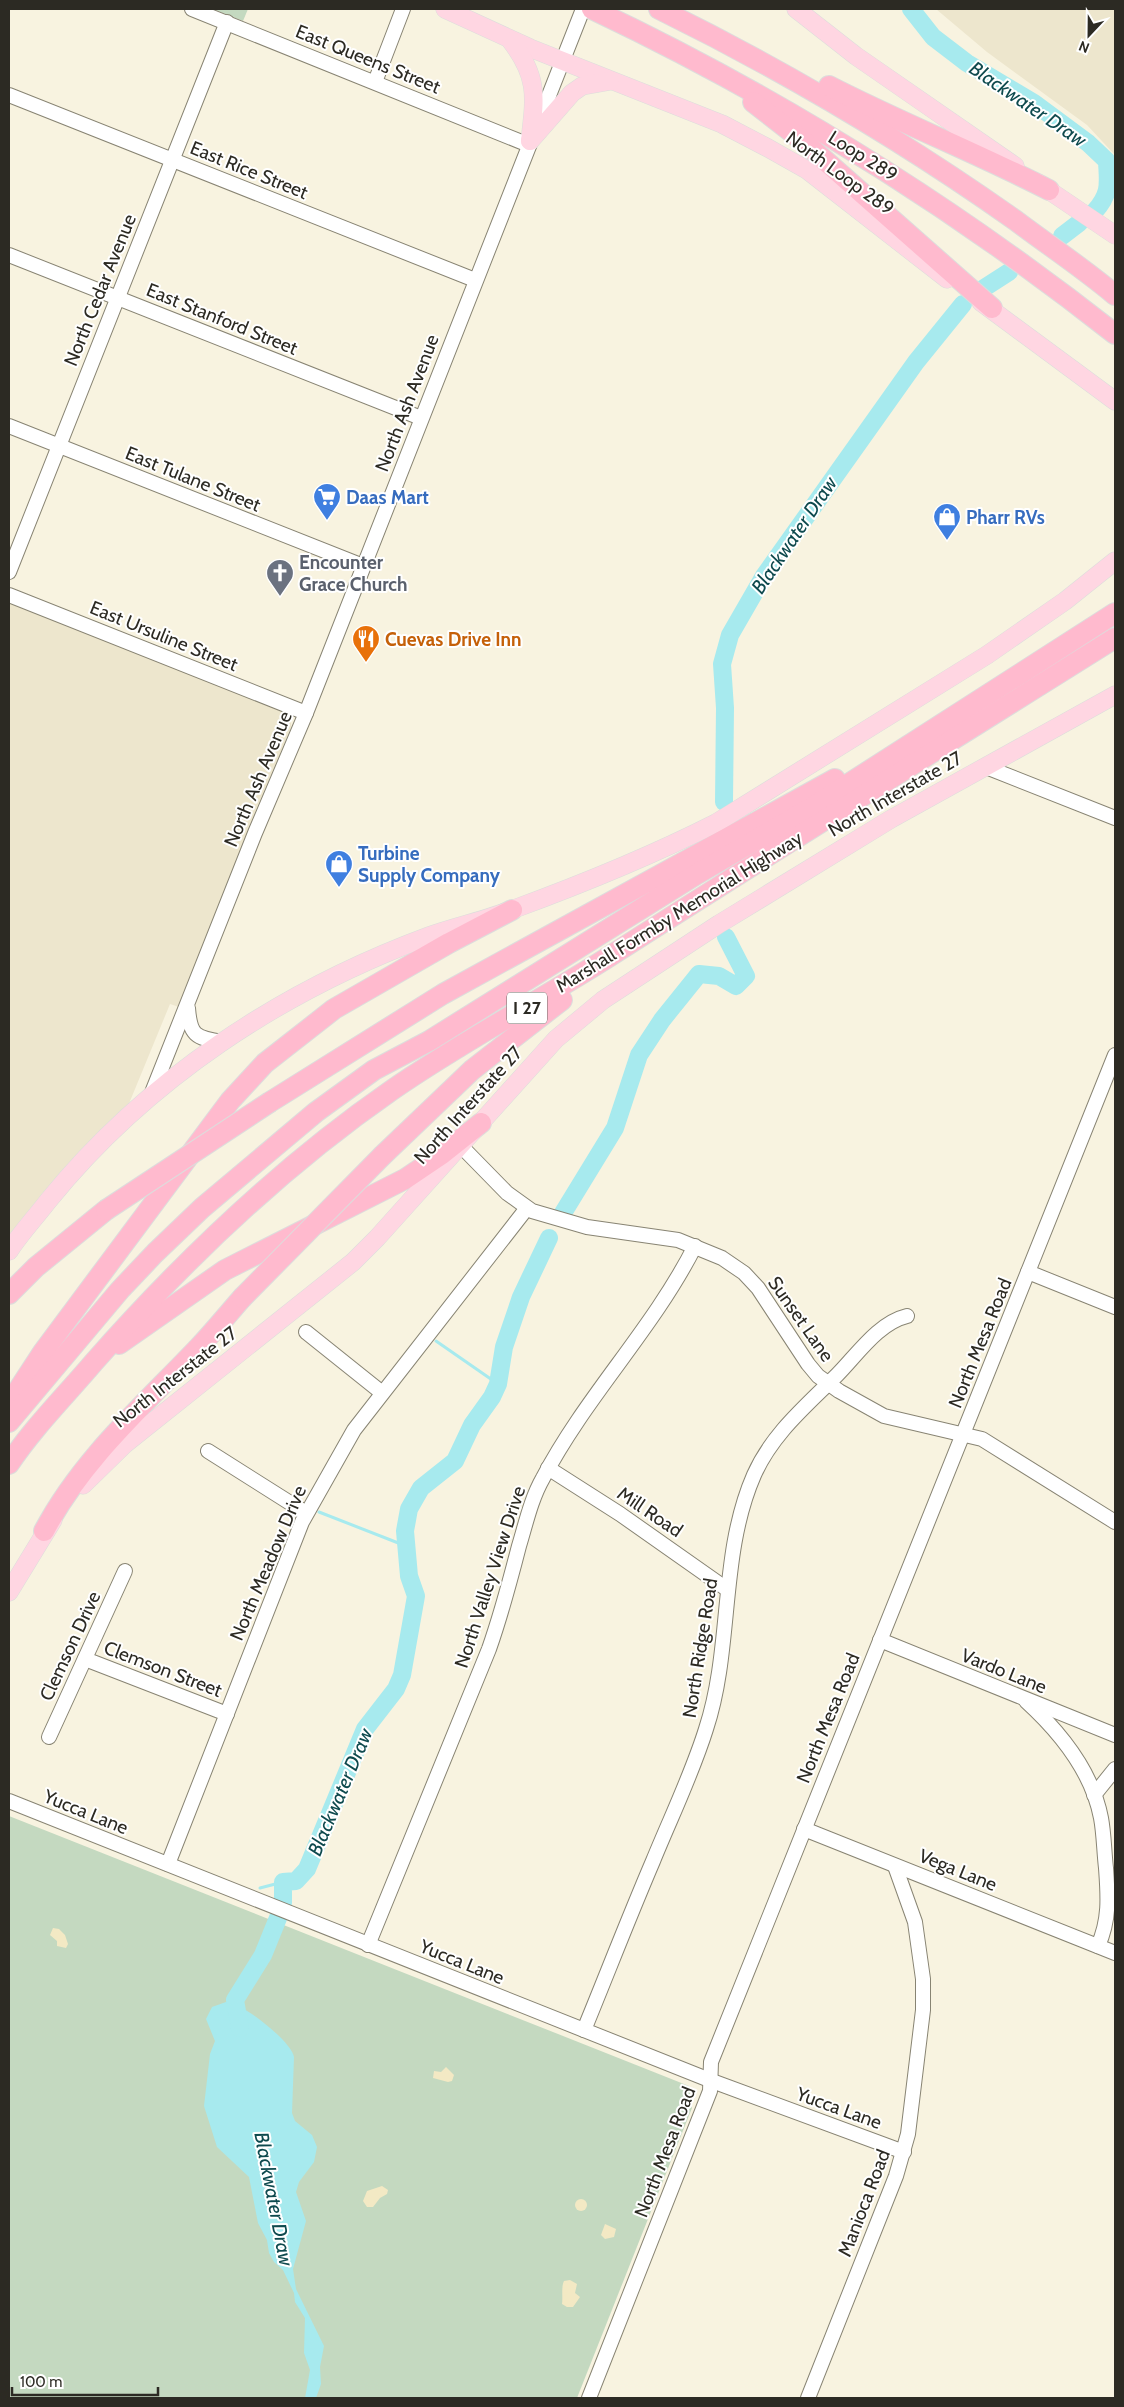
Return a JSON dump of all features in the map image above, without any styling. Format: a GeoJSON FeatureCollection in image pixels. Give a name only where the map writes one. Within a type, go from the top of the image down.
{"type":"FeatureCollection","features":[{"type":"Feature","properties":{"kind":"highway","name":"Loop 289"},"geometry":{"type":"LineString","coordinates":[[592,9],[748,88],[875,162],[1014,257],[1115,334]]}},
{"type":"Feature","properties":{"kind":"highway","name":"Loop 289"},"geometry":{"type":"LineString","coordinates":[[660,9],[785,75],[880,130],[998,209],[1115,295]]}},
{"type":"Feature","properties":{"kind":"highway"},"geometry":{"type":"LineString","coordinates":[[690,24],[752,47],[875,109],[993,161],[1049,190]]}},
{"type":"Feature","properties":{"kind":"highway"},"geometry":{"type":"LineString","coordinates":[[634,29],[759,107],[803,141],[992,308]]}},
{"type":"Feature","properties":{"kind":"highway","name":"Marshall Formby Memorial Highway"},"geometry":{"type":"LineString","coordinates":[[9,1422],[120,1290],[155,1253],[202,1208],[316,1112],[374,1070],[429,1041],[968,710],[1115,613]]}},
{"type":"Feature","properties":{"kind":"highway","name":"Marshall Formby Memorial Highway"},"geometry":{"type":"LineString","coordinates":[[9,1464],[128,1323],[188,1260],[269,1187],[344,1125],[408,1079],[578,976],[1115,638]]}},
{"type":"Feature","properties":{"kind":"highway"},"geometry":{"type":"LineString","coordinates":[[9,1294],[36,1267],[106,1210],[270,1102],[443,994],[787,804],[968,710]]}},
{"type":"Feature","properties":{"kind":"highway"},"geometry":{"type":"LineString","coordinates":[[44,1531],[60,1501],[130,1418],[200,1346],[242,1298],[434,1104],[507,1041],[706,894]]}},
{"type":"Feature","properties":{"kind":"highway"},"geometry":{"type":"LineString","coordinates":[[9,1404],[43,1352],[225,1109],[266,1062],[334,1009],[424,957],[512,910]]}},
{"type":"Feature","properties":{"kind":"highway"},"geometry":{"type":"LineString","coordinates":[[97,1359],[225,1270],[405,1179],[442,1154],[481,1122]]}},
{"type":"Feature","properties":{"kind":"main road","name":"North Loop 289"},"geometry":{"type":"LineString","coordinates":[[445,9],[562,61],[722,124],[791,161],[806,170],[968,296],[992,308],[1115,401]]}},
{"type":"Feature","properties":{"kind":"main road"},"geometry":{"type":"LineString","coordinates":[[796,9],[856,56],[1115,235]]}},
{"type":"Feature","properties":{"kind":"main road"},"geometry":{"type":"LineString","coordinates":[[510,39],[530,70],[533,83],[534,95],[530,144]]}},
{"type":"Feature","properties":{"kind":"main road"},"geometry":{"type":"LineString","coordinates":[[530,144],[572,93],[582,86],[612,81]]}},
{"type":"Feature","properties":{"kind":"main road"},"geometry":{"type":"LineString","coordinates":[[9,1251],[87,1157],[151,1095],[260,1016],[334,976],[430,936],[512,910],[672,845],[716,823],[987,655],[1065,601],[1108,566],[1115,555]]}},
{"type":"Feature","properties":{"kind":"main road","name":"North Interstate 27"},"geometry":{"type":"LineString","coordinates":[[9,1592],[44,1531],[67,1501],[125,1444],[353,1262],[377,1238],[556,1039],[602,1000],[706,932],[841,848],[1115,695]]}},
{"type":"Feature","properties":{"kind":"street","name":"East Queens Street"},"geometry":{"type":"LineString","coordinates":[[192,9],[530,144]]}},
{"type":"Feature","properties":{"kind":"street"},"geometry":{"type":"LineString","coordinates":[[375,82],[403,9]]}},
{"type":"Feature","properties":{"kind":"street","name":"North Ash Avenue"},"geometry":{"type":"LineString","coordinates":[[151,1095],[306,713],[583,9]]}},
{"type":"Feature","properties":{"kind":"street","name":"North Cedar Avenue"},"geometry":{"type":"LineString","coordinates":[[9,572],[227,22]]}},
{"type":"Feature","properties":{"kind":"street","name":"East Rice Street"},"geometry":{"type":"LineString","coordinates":[[9,95],[475,280]]}},
{"type":"Feature","properties":{"kind":"street","name":"East Stanford Street"},"geometry":{"type":"LineString","coordinates":[[9,254],[421,418]]}},
{"type":"Feature","properties":{"kind":"street","name":"East Tulane Street"},"geometry":{"type":"LineString","coordinates":[[9,426],[363,566]]}},
{"type":"Feature","properties":{"kind":"street","name":"East Ursuline Street"},"geometry":{"type":"LineString","coordinates":[[9,595],[306,713]]}},
{"type":"Feature","properties":{"kind":"street"},"geometry":{"type":"LineString","coordinates":[[986,767],[1115,818]]}},
{"type":"Feature","properties":{"kind":"street"},"geometry":{"type":"LineString","coordinates":[[187,1005],[192,1032],[208,1041],[222,1042]]}},
{"type":"Feature","properties":{"kind":"street","name":"North Mesa Road"},"geometry":{"type":"LineString","coordinates":[[589,2398],[710,2091],[712,2081],[711,2062],[1115,1055]]}},
{"type":"Feature","properties":{"kind":"street","name":"Sunset Lane"},"geometry":{"type":"LineString","coordinates":[[460,1146],[526,1208],[587,1227],[666,1237],[695,1246],[722,1258],[744,1273],[758,1288],[808,1364],[828,1384],[884,1416],[963,1434],[994,1445],[1115,1522]]}},
{"type":"Feature","properties":{"kind":"street","name":"North Meadow Drive"},"geometry":{"type":"LineString","coordinates":[[168,1864],[306,1513],[354,1430],[381,1392],[526,1208]]}},
{"type":"Feature","properties":{"kind":"street","name":"North Valley View Drive"},"geometry":{"type":"LineString","coordinates":[[368,1945],[486,1658],[503,1609],[534,1496],[548,1468],[679,1277],[695,1246]]}},
{"type":"Feature","properties":{"kind":"street"},"geometry":{"type":"LineString","coordinates":[[1028,1272],[1115,1307]]}},
{"type":"Feature","properties":{"kind":"street","name":"North Ridge Road"},"geometry":{"type":"LineString","coordinates":[[584,2030],[706,1730],[719,1672],[728,1590],[741,1512],[754,1474],[767,1452],[790,1421],[888,1323],[907,1316]]}},
{"type":"Feature","properties":{"kind":"street"},"geometry":{"type":"LineString","coordinates":[[306,1332],[381,1392]]}},
{"type":"Feature","properties":{"kind":"street"},"geometry":{"type":"LineString","coordinates":[[208,1451],[306,1513]]}},
{"type":"Feature","properties":{"kind":"street","name":"Mill Road"},"geometry":{"type":"LineString","coordinates":[[548,1468],[620,1514],[728,1590]]}},
{"type":"Feature","properties":{"kind":"street","name":"Clemson Drive"},"geometry":{"type":"LineString","coordinates":[[49,1737],[125,1571]]}},
{"type":"Feature","properties":{"kind":"street","name":"Vardo Lane"},"geometry":{"type":"LineString","coordinates":[[880,1640],[1026,1701],[1115,1735]]}},
{"type":"Feature","properties":{"kind":"street","name":"Clemson Street"},"geometry":{"type":"LineString","coordinates":[[85,1659],[227,1714]]}},
{"type":"Feature","properties":{"kind":"street"},"geometry":{"type":"LineString","coordinates":[[1026,1701],[1052,1724],[1070,1747],[1094,1795],[1102,1819],[1108,1895],[1106,1928],[1098,1946]]}},
{"type":"Feature","properties":{"kind":"street"},"geometry":{"type":"LineString","coordinates":[[1094,1795],[1115,1769]]}},
{"type":"Feature","properties":{"kind":"street","name":"Yucca Lane"},"geometry":{"type":"LineString","coordinates":[[9,1801],[712,2081],[904,2152]]}},
{"type":"Feature","properties":{"kind":"street","name":"Vega Lane"},"geometry":{"type":"LineString","coordinates":[[804,1829],[1115,1953]]}},
{"type":"Feature","properties":{"kind":"street","name":"Manioca Road"},"geometry":{"type":"LineString","coordinates":[[808,2398],[896,2176],[904,2152],[912,2114],[919,2053],[923,1979],[915,1922],[895,1866]]}},
{"type":"Feature","properties":{"kind":"shaded area"},"geometry":{"type":"Polygon","coordinates":[[[936,9],[1115,9],[1115,155],[1087,125],[987,52],[936,9]]]}},
{"type":"Feature","properties":{"kind":"shaded area"},"geometry":{"type":"Polygon","coordinates":[[[9,602],[286,712],[291,722],[291,727],[179,1007],[170,1004],[128,1106],[9,1242],[9,602]]]}},
{"type":"Feature","properties":{"kind":"green space"},"geometry":{"type":"Polygon","coordinates":[[[213,9],[248,9],[243,21],[213,9]]]}},
{"type":"Feature","properties":{"kind":"green space"},"geometry":{"type":"Polygon","coordinates":[[[9,1816],[689,2086],[692,2108],[577,2398],[9,2398],[9,1816]]]}},
{"type":"Feature","properties":{"kind":"sand"},"geometry":{"type":"Polygon","coordinates":[[[53,1928],[59,1929],[65,1935],[68,1944],[66,1948],[57,1946],[57,1941],[50,1935],[53,1928]]]}},
{"type":"Feature","properties":{"kind":"sand"},"geometry":{"type":"Polygon","coordinates":[[[446,2067],[454,2075],[452,2081],[448,2082],[433,2078],[434,2071],[441,2072],[446,2067]]]}},
{"type":"Feature","properties":{"kind":"sand"},"geometry":{"type":"Polygon","coordinates":[[[382,2186],[388,2190],[387,2194],[380,2198],[373,2207],[367,2207],[363,2201],[367,2191],[382,2186]]]}},
{"type":"Feature","properties":{"kind":"sand"},"geometry":{"type":"Polygon","coordinates":[[[579,2199],[583,2199],[587,2205],[583,2211],[579,2211],[575,2207],[575,2203],[579,2199]]]}},
{"type":"Feature","properties":{"kind":"sand"},"geometry":{"type":"Polygon","coordinates":[[[605,2224],[616,2229],[614,2237],[605,2239],[601,2235],[605,2224]]]}},
{"type":"Feature","properties":{"kind":"sand"},"geometry":{"type":"Polygon","coordinates":[[[570,2280],[577,2284],[575,2293],[580,2297],[573,2307],[567,2307],[562,2304],[563,2286],[564,2281],[570,2280]]]}},
{"type":"Feature","properties":{"kind":"water"},"geometry":{"type":"Polygon","coordinates":[[[226,2002],[243,2008],[254,2015],[276,2033],[291,2050],[294,2057],[292,2113],[295,2121],[312,2135],[317,2147],[314,2162],[299,2182],[296,2192],[306,2221],[293,2269],[296,2289],[324,2346],[320,2367],[321,2384],[316,2398],[305,2398],[310,2370],[304,2353],[305,2318],[295,2302],[294,2293],[283,2270],[274,2262],[269,2253],[267,2240],[258,2223],[249,2177],[217,2147],[204,2106],[210,2054],[215,2041],[206,2019],[212,2007],[226,2002]]]}},
{"type":"Feature","properties":{"kind":"waterway","name":"Blackwater Draw"},"geometry":{"type":"LineString","coordinates":[[911,9],[933,37],[967,63],[1034,103],[1088,143],[1107,161],[1108,182],[1106,193],[1095,211]]}},
{"type":"Feature","properties":{"kind":"waterway","name":"Blackwater Draw"},"geometry":{"type":"LineString","coordinates":[[1062,236],[1079,223]]}},
{"type":"Feature","properties":{"kind":"waterway","name":"Blackwater Draw"},"geometry":{"type":"LineString","coordinates":[[981,290],[1009,272]]}},
{"type":"Feature","properties":{"kind":"waterway","name":"Blackwater Draw"},"geometry":{"type":"LineString","coordinates":[[724,802],[725,708],[722,664],[730,635],[764,576],[916,362],[963,304]]}},
{"type":"Feature","properties":{"kind":"waterway","name":"Blackwater Draw"},"geometry":{"type":"LineString","coordinates":[[563,1213],[615,1128],[639,1055],[662,1020],[699,974],[719,976],[736,986],[746,976],[726,937]]}},
{"type":"Feature","properties":{"kind":"waterway","name":"Blackwater Draw"},"geometry":{"type":"LineString","coordinates":[[283,1903],[283,1882],[296,1881],[307,1869],[365,1729],[396,1689],[402,1675],[416,1596],[409,1576],[405,1531],[409,1509],[421,1488],[455,1461],[472,1425],[492,1397],[498,1384],[504,1347],[521,1297],[549,1238]]}},
{"type":"Feature","properties":{"kind":"waterway"},"geometry":{"type":"LineString","coordinates":[[436,1341],[498,1384]]}},
{"type":"Feature","properties":{"kind":"waterway"},"geometry":{"type":"LineString","coordinates":[[319,1512],[406,1546]]}},
{"type":"Feature","properties":{"kind":"waterway"},"geometry":{"type":"LineString","coordinates":[[260,1888],[283,1882]]}},
{"type":"Feature","properties":{"kind":"waterway","name":"Blackwater Draw"},"geometry":{"type":"LineString","coordinates":[[240,2028],[235,2000],[263,1955],[278,1918]]}},
{"type":"Feature","properties":{"kind":"place","name":"Daas Mart"},"geometry":{"type":"Point","coordinates":[327,521]}},
{"type":"Feature","properties":{"kind":"place","name":"Pharr RVs"},"geometry":{"type":"Point","coordinates":[947,541]}},
{"type":"Feature","properties":{"kind":"place","name":"Encounter Grace Church"},"geometry":{"type":"Point","coordinates":[280,597]}},
{"type":"Feature","properties":{"kind":"place","name":"Cuevas Drive Inn"},"geometry":{"type":"Point","coordinates":[366,663]}},
{"type":"Feature","properties":{"kind":"place","name":"Turbine Supply Company"},"geometry":{"type":"Point","coordinates":[339,888]}}]}
